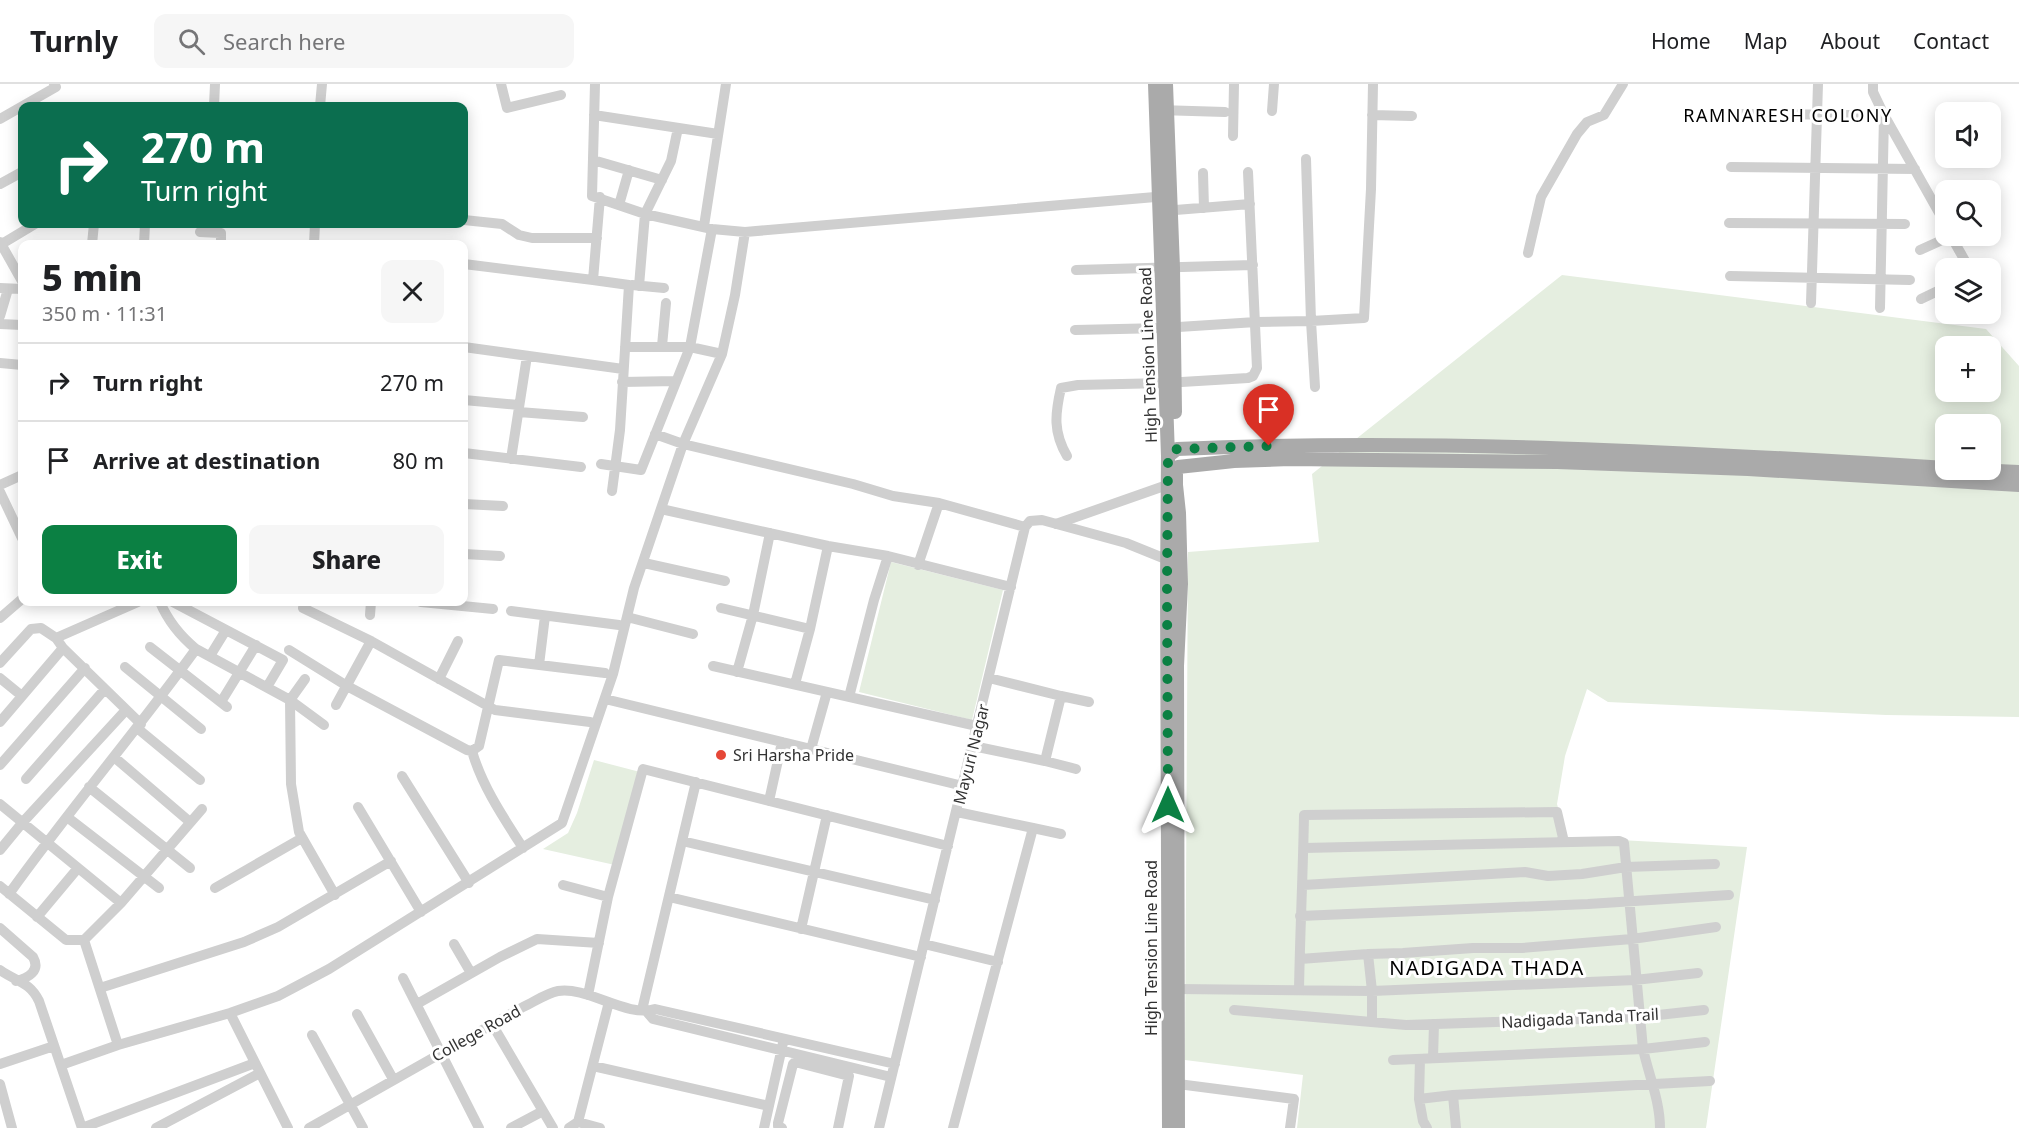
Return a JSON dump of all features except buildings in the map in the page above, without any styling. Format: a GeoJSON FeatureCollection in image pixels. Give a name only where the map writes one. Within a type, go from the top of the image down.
{"type":"FeatureCollection","features":[{"type":"Feature","properties":{"kind":"main road","name":"High Tension Line Road"},"geometry":{"type":"LineString","coordinates":[[1155,84],[1162,110],[1168,268],[1173,453],[1167,485],[1174,560],[1177,666],[1173,786],[1169,1128]]}},
{"type":"Feature","properties":{"kind":"main road"},"geometry":{"type":"LineString","coordinates":[[1162,110],[1166,84]]}},
{"type":"Feature","properties":{"kind":"main road"},"geometry":{"type":"LineString","coordinates":[[1173,453],[1314,445],[1557,447],[1935,467]]}},
{"type":"Feature","properties":{"kind":"main road"},"geometry":{"type":"LineString","coordinates":[[1557,447],[1557,462]]}},
{"type":"Feature","properties":{"kind":"main road"},"geometry":{"type":"LineString","coordinates":[[1174,560],[1176,471],[1182,465],[1290,459],[1557,462],[1748,469],[2019,485]]}},
{"type":"Feature","properties":{"kind":"main road"},"geometry":{"type":"LineString","coordinates":[[2001,471],[2019,472]]}},
{"type":"Feature","properties":{"kind":"main road","name":"High Tension Line Road"},"geometry":{"type":"LineString","coordinates":[[1173,786],[1178,990],[1178,1128]]}},
{"type":"Feature","properties":{"kind":"street"},"geometry":{"type":"LineString","coordinates":[[30,102],[56,87],[54,84]]}},
{"type":"Feature","properties":{"kind":"street"},"geometry":{"type":"LineString","coordinates":[[214,102],[215,84]]}},
{"type":"Feature","properties":{"kind":"street"},"geometry":{"type":"LineString","coordinates":[[320,102],[322,84]]}},
{"type":"Feature","properties":{"kind":"street"},"geometry":{"type":"LineString","coordinates":[[501,84],[507,108],[561,95]]}},
{"type":"Feature","properties":{"kind":"street"},"geometry":{"type":"LineString","coordinates":[[595,84],[592,196],[645,214],[708,227],[745,232],[1165,196]]}},
{"type":"Feature","properties":{"kind":"street"},"geometry":{"type":"LineString","coordinates":[[601,464],[641,470],[690,347],[726,84]]}},
{"type":"Feature","properties":{"kind":"street"},"geometry":{"type":"LineString","coordinates":[[1233,136],[1234,84]]}},
{"type":"Feature","properties":{"kind":"street"},"geometry":{"type":"LineString","coordinates":[[1272,111],[1274,84]]}},
{"type":"Feature","properties":{"kind":"street"},"geometry":{"type":"LineString","coordinates":[[1075,330],[1169,328],[1364,318],[1373,84]]}},
{"type":"Feature","properties":{"kind":"street"},"geometry":{"type":"LineString","coordinates":[[1528,253],[1541,197],[1551,179],[1577,134],[1587,122],[1604,115],[1623,84]]}},
{"type":"Feature","properties":{"kind":"street"},"geometry":{"type":"LineString","coordinates":[[1811,303],[1818,84]]}},
{"type":"Feature","properties":{"kind":"street"},"geometry":{"type":"LineString","coordinates":[[1873,84],[1873,92],[1884,116],[1935,205]]}},
{"type":"Feature","properties":{"kind":"street"},"geometry":{"type":"LineString","coordinates":[[0,119],[18,109]]}},
{"type":"Feature","properties":{"kind":"street"},"geometry":{"type":"LineString","coordinates":[[1162,110],[1225,112]]}},
{"type":"Feature","properties":{"kind":"street"},"geometry":{"type":"LineString","coordinates":[[1734,114],[1884,116]]}},
{"type":"Feature","properties":{"kind":"street"},"geometry":{"type":"LineString","coordinates":[[594,115],[718,134]]}},
{"type":"Feature","properties":{"kind":"street"},"geometry":{"type":"LineString","coordinates":[[1372,115],[1412,116]]}},
{"type":"Feature","properties":{"kind":"street"},"geometry":{"type":"LineString","coordinates":[[1880,308],[1884,116]]}},
{"type":"Feature","properties":{"kind":"street"},"geometry":{"type":"LineString","coordinates":[[612,491],[625,347],[645,214],[671,161],[678,128]]}},
{"type":"Feature","properties":{"kind":"street"},"geometry":{"type":"LineString","coordinates":[[1306,159],[1315,387]]}},
{"type":"Feature","properties":{"kind":"street"},"geometry":{"type":"LineString","coordinates":[[593,160],[662,180]]}},
{"type":"Feature","properties":{"kind":"street"},"geometry":{"type":"LineString","coordinates":[[1731,167],[1915,169]]}},
{"type":"Feature","properties":{"kind":"street"},"geometry":{"type":"LineString","coordinates":[[619,205],[629,170]]}},
{"type":"Feature","properties":{"kind":"street"},"geometry":{"type":"LineString","coordinates":[[1067,456],[1059,442],[1056,428],[1061,388],[1078,385],[1170,383],[1253,376],[1257,368],[1256,322],[1248,172]]}},
{"type":"Feature","properties":{"kind":"street"},"geometry":{"type":"LineString","coordinates":[[1203,173],[1204,208]]}},
{"type":"Feature","properties":{"kind":"street"},"geometry":{"type":"LineString","coordinates":[[0,184],[18,174]]}},
{"type":"Feature","properties":{"kind":"street"},"geometry":{"type":"LineString","coordinates":[[593,280],[600,197]]}},
{"type":"Feature","properties":{"kind":"street"},"geometry":{"type":"LineString","coordinates":[[1165,211],[1250,204]]}},
{"type":"Feature","properties":{"kind":"street"},"geometry":{"type":"LineString","coordinates":[[468,220],[502,224],[519,235],[532,238],[597,238]]}},
{"type":"Feature","properties":{"kind":"street"},"geometry":{"type":"LineString","coordinates":[[1729,223],[1905,224]]}},
{"type":"Feature","properties":{"kind":"street"},"geometry":{"type":"LineString","coordinates":[[18,274],[1,244],[28,228]]}},
{"type":"Feature","properties":{"kind":"street"},"geometry":{"type":"LineString","coordinates":[[200,232],[220,233],[221,240]]}},
{"type":"Feature","properties":{"kind":"street"},"geometry":{"type":"LineString","coordinates":[[61,1065],[278,996],[329,969],[562,823],[613,674],[623,621],[683,444],[722,354],[735,295],[745,232]]}},
{"type":"Feature","properties":{"kind":"street"},"geometry":{"type":"LineString","coordinates":[[1920,250],[1935,243]]}},
{"type":"Feature","properties":{"kind":"street"},"geometry":{"type":"LineString","coordinates":[[468,264],[664,288]]}},
{"type":"Feature","properties":{"kind":"street"},"geometry":{"type":"LineString","coordinates":[[1076,270],[1253,265]]}},
{"type":"Feature","properties":{"kind":"street"},"geometry":{"type":"LineString","coordinates":[[1730,276],[1910,280]]}},
{"type":"Feature","properties":{"kind":"street"},"geometry":{"type":"LineString","coordinates":[[0,316],[4,289]]}},
{"type":"Feature","properties":{"kind":"street"},"geometry":{"type":"LineString","coordinates":[[1921,298],[1935,292]]}},
{"type":"Feature","properties":{"kind":"street"},"geometry":{"type":"LineString","coordinates":[[662,346],[666,303]]}},
{"type":"Feature","properties":{"kind":"street"},"geometry":{"type":"LineString","coordinates":[[0,324],[18,325]]}},
{"type":"Feature","properties":{"kind":"street"},"geometry":{"type":"LineString","coordinates":[[625,347],[690,347],[722,354]]}},
{"type":"Feature","properties":{"kind":"street"},"geometry":{"type":"LineString","coordinates":[[468,348],[623,369]]}},
{"type":"Feature","properties":{"kind":"street"},"geometry":{"type":"LineString","coordinates":[[511,459],[527,356]]}},
{"type":"Feature","properties":{"kind":"street"},"geometry":{"type":"LineString","coordinates":[[0,363],[18,365]]}},
{"type":"Feature","properties":{"kind":"street"},"geometry":{"type":"LineString","coordinates":[[622,382],[676,381]]}},
{"type":"Feature","properties":{"kind":"street"},"geometry":{"type":"LineString","coordinates":[[468,401],[583,417]]}},
{"type":"Feature","properties":{"kind":"street"},"geometry":{"type":"LineString","coordinates":[[655,434],[683,444],[854,484],[893,496],[939,503],[1025,527],[1030,521],[1036,519],[1126,543],[1174,560]]}},
{"type":"Feature","properties":{"kind":"street"},"geometry":{"type":"LineString","coordinates":[[468,454],[581,467]]}},
{"type":"Feature","properties":{"kind":"street"},"geometry":{"type":"LineString","coordinates":[[0,485],[18,477]]}},
{"type":"Feature","properties":{"kind":"street"},"geometry":{"type":"LineString","coordinates":[[1055,524],[1167,485]]}},
{"type":"Feature","properties":{"kind":"street"},"geometry":{"type":"LineString","coordinates":[[0,492],[18,529]]}},
{"type":"Feature","properties":{"kind":"street"},"geometry":{"type":"LineString","coordinates":[[918,565],[939,503]]}},
{"type":"Feature","properties":{"kind":"street"},"geometry":{"type":"LineString","coordinates":[[468,504],[503,506]]}},
{"type":"Feature","properties":{"kind":"street"},"geometry":{"type":"LineString","coordinates":[[661,509],[828,546],[888,556],[1011,587]]}},
{"type":"Feature","properties":{"kind":"street","name":"Mayuri Nagar"},"geometry":{"type":"LineString","coordinates":[[879,1128],[1025,527]]}},
{"type":"Feature","properties":{"kind":"street"},"geometry":{"type":"LineString","coordinates":[[737,672],[753,615],[770,533]]}},
{"type":"Feature","properties":{"kind":"street"},"geometry":{"type":"LineString","coordinates":[[795,684],[828,546]]}},
{"type":"Feature","properties":{"kind":"street"},"geometry":{"type":"LineString","coordinates":[[468,554],[500,556]]}},
{"type":"Feature","properties":{"kind":"street"},"geometry":{"type":"LineString","coordinates":[[849,697],[888,556]]}},
{"type":"Feature","properties":{"kind":"street"},"geometry":{"type":"LineString","coordinates":[[644,563],[725,581]]}},
{"type":"Feature","properties":{"kind":"street"},"geometry":{"type":"LineString","coordinates":[[0,618],[18,602]]}},
{"type":"Feature","properties":{"kind":"street"},"geometry":{"type":"LineString","coordinates":[[56,638],[76,627],[128,606]]}},
{"type":"Feature","properties":{"kind":"street"},"geometry":{"type":"LineString","coordinates":[[162,606],[166,618],[187,642],[290,700],[324,725]]}},
{"type":"Feature","properties":{"kind":"street"},"geometry":{"type":"LineString","coordinates":[[181,606],[283,660],[267,687]]}},
{"type":"Feature","properties":{"kind":"street"},"geometry":{"type":"LineString","coordinates":[[370,615],[371,606]]}},
{"type":"Feature","properties":{"kind":"street"},"geometry":{"type":"LineString","coordinates":[[462,606],[493,609]]}},
{"type":"Feature","properties":{"kind":"street"},"geometry":{"type":"LineString","coordinates":[[303,608],[372,642],[487,707],[505,712],[590,722]]}},
{"type":"Feature","properties":{"kind":"street"},"geometry":{"type":"LineString","coordinates":[[721,608],[810,629]]}},
{"type":"Feature","properties":{"kind":"street"},"geometry":{"type":"LineString","coordinates":[[511,611],[545,616],[623,621],[693,634]]}},
{"type":"Feature","properties":{"kind":"street"},"geometry":{"type":"LineString","coordinates":[[539,665],[545,616]]}},
{"type":"Feature","properties":{"kind":"street"},"geometry":{"type":"LineString","coordinates":[[0,663],[31,629],[41,628],[56,638],[139,726],[200,780]]}},
{"type":"Feature","properties":{"kind":"street"},"geometry":{"type":"LineString","coordinates":[[210,656],[226,630]]}},
{"type":"Feature","properties":{"kind":"street"},"geometry":{"type":"LineString","coordinates":[[439,679],[458,641]]}},
{"type":"Feature","properties":{"kind":"street"},"geometry":{"type":"LineString","coordinates":[[336,705],[372,642]]}},
{"type":"Feature","properties":{"kind":"street"},"geometry":{"type":"LineString","coordinates":[[150,647],[224,705],[256,645]]}},
{"type":"Feature","properties":{"kind":"street"},"geometry":{"type":"LineString","coordinates":[[0,722],[63,648]]}},
{"type":"Feature","properties":{"kind":"street"},"geometry":{"type":"LineString","coordinates":[[9,894],[46,842],[139,726],[196,648]]}},
{"type":"Feature","properties":{"kind":"street"},"geometry":{"type":"LineString","coordinates":[[289,650],[347,686],[472,751]]}},
{"type":"Feature","properties":{"kind":"street"},"geometry":{"type":"LineString","coordinates":[[472,751],[478,746],[499,660],[605,673]]}},
{"type":"Feature","properties":{"kind":"street"},"geometry":{"type":"LineString","coordinates":[[713,666],[977,726]]}},
{"type":"Feature","properties":{"kind":"street"},"geometry":{"type":"LineString","coordinates":[[125,667],[201,729]]}},
{"type":"Feature","properties":{"kind":"street"},"geometry":{"type":"LineString","coordinates":[[0,765],[85,668]]}},
{"type":"Feature","properties":{"kind":"street"},"geometry":{"type":"LineString","coordinates":[[0,678],[22,696]]}},
{"type":"Feature","properties":{"kind":"street"},"geometry":{"type":"LineString","coordinates":[[989,678],[1089,702]]}},
{"type":"Feature","properties":{"kind":"street"},"geometry":{"type":"LineString","coordinates":[[305,680],[290,700],[291,784],[299,832],[335,895]]}},
{"type":"Feature","properties":{"kind":"street"},"geometry":{"type":"LineString","coordinates":[[26,779],[105,689]]}},
{"type":"Feature","properties":{"kind":"street"},"geometry":{"type":"LineString","coordinates":[[811,749],[827,692]]}},
{"type":"Feature","properties":{"kind":"street"},"geometry":{"type":"LineString","coordinates":[[1045,761],[1061,696]]}},
{"type":"Feature","properties":{"kind":"street"},"geometry":{"type":"LineString","coordinates":[[605,699],[963,786]]}},
{"type":"Feature","properties":{"kind":"street"},"geometry":{"type":"LineString","coordinates":[[0,850],[126,710]]}},
{"type":"Feature","properties":{"kind":"street"},"geometry":{"type":"LineString","coordinates":[[768,801],[782,742]]}},
{"type":"Feature","properties":{"kind":"street"},"geometry":{"type":"LineString","coordinates":[[972,746],[1076,769]]}},
{"type":"Feature","properties":{"kind":"street"},"geometry":{"type":"LineString","coordinates":[[472,751],[483,780],[523,848]]}},
{"type":"Feature","properties":{"kind":"street"},"geometry":{"type":"LineString","coordinates":[[114,757],[190,822]]}},
{"type":"Feature","properties":{"kind":"street"},"geometry":{"type":"LineString","coordinates":[[588,995],[608,897],[643,769],[948,846]]}},
{"type":"Feature","properties":{"kind":"street"},"geometry":{"type":"LineString","coordinates":[[402,776],[469,883]]}},
{"type":"Feature","properties":{"kind":"street"},"geometry":{"type":"LineString","coordinates":[[644,1011],[696,782]]}},
{"type":"Feature","properties":{"kind":"street"},"geometry":{"type":"LineString","coordinates":[[89,787],[190,868]]}},
{"type":"Feature","properties":{"kind":"street"},"geometry":{"type":"LineString","coordinates":[[0,804],[121,903]]}},
{"type":"Feature","properties":{"kind":"street"},"geometry":{"type":"LineString","coordinates":[[358,807],[421,912]]}},
{"type":"Feature","properties":{"kind":"street"},"geometry":{"type":"LineString","coordinates":[[0,886],[66,940],[84,940],[121,903],[202,809]]}},
{"type":"Feature","properties":{"kind":"street"},"geometry":{"type":"LineString","coordinates":[[957,812],[1061,834]]}},
{"type":"Feature","properties":{"kind":"street"},"geometry":{"type":"LineString","coordinates":[[1299,990],[1304,815],[1557,812],[1564,842]]}},
{"type":"Feature","properties":{"kind":"street"},"geometry":{"type":"LineString","coordinates":[[801,929],[827,815]]}},
{"type":"Feature","properties":{"kind":"street"},"geometry":{"type":"LineString","coordinates":[[67,817],[159,888]]}},
{"type":"Feature","properties":{"kind":"street"},"geometry":{"type":"LineString","coordinates":[[953,1128],[1033,828]]}},
{"type":"Feature","properties":{"kind":"street"},"geometry":{"type":"LineString","coordinates":[[215,888],[302,838]]}},
{"type":"Feature","properties":{"kind":"street"},"geometry":{"type":"LineString","coordinates":[[682,841],[935,900]]}},
{"type":"Feature","properties":{"kind":"street"},"geometry":{"type":"LineString","coordinates":[[1304,848],[1622,842],[1626,848],[1628,901],[1643,1049],[1660,1109],[1660,1128]]}},
{"type":"Feature","properties":{"kind":"street"},"geometry":{"type":"LineString","coordinates":[[100,988],[244,942],[278,927],[391,861]]}},
{"type":"Feature","properties":{"kind":"street"},"geometry":{"type":"LineString","coordinates":[[1303,885],[1525,872],[1548,876],[1626,867],[1715,864]]}},
{"type":"Feature","properties":{"kind":"street"},"geometry":{"type":"LineString","coordinates":[[37,917],[78,868]]}},
{"type":"Feature","properties":{"kind":"street"},"geometry":{"type":"LineString","coordinates":[[563,885],[608,897]]}},
{"type":"Feature","properties":{"kind":"street"},"geometry":{"type":"LineString","coordinates":[[1300,916],[1729,895]]}},
{"type":"Feature","properties":{"kind":"street"},"geometry":{"type":"LineString","coordinates":[[669,897],[921,957]]}},
{"type":"Feature","properties":{"kind":"street"},"geometry":{"type":"LineString","coordinates":[[1300,959],[1473,948],[1522,948],[1632,939],[1716,927]]}},
{"type":"Feature","properties":{"kind":"street"},"geometry":{"type":"LineString","coordinates":[[0,928],[33,957],[36,963],[35,970],[30,976],[16,981]]}},
{"type":"Feature","properties":{"kind":"street"},"geometry":{"type":"LineString","coordinates":[[417,1004],[537,939],[599,943]]}},
{"type":"Feature","properties":{"kind":"street"},"geometry":{"type":"LineString","coordinates":[[84,940],[118,1045]]}},
{"type":"Feature","properties":{"kind":"street"},"geometry":{"type":"LineString","coordinates":[[454,944],[471,973]]}},
{"type":"Feature","properties":{"kind":"street"},"geometry":{"type":"LineString","coordinates":[[924,944],[998,963]]}},
{"type":"Feature","properties":{"kind":"street"},"geometry":{"type":"LineString","coordinates":[[1234,1010],[1372,1022],[1372,991],[1368,954]]}},
{"type":"Feature","properties":{"kind":"street"},"geometry":{"type":"LineString","coordinates":[[0,970],[34,991],[82,1128],[258,1068]]}},
{"type":"Feature","properties":{"kind":"street"},"geometry":{"type":"LineString","coordinates":[[1178,990],[1372,991],[1635,980],[1698,973]]}},
{"type":"Feature","properties":{"kind":"street"},"geometry":{"type":"LineString","coordinates":[[403,978],[479,1128]]}},
{"type":"Feature","properties":{"kind":"street","name":"College Road"},"geometry":{"type":"LineString","coordinates":[[309,1128],[492,1024],[557,991],[588,995],[644,1011],[653,1019],[783,1045]]}},
{"type":"Feature","properties":{"kind":"street"},"geometry":{"type":"LineString","coordinates":[[600,1128],[573,1125],[593,1066],[609,1002]]}},
{"type":"Feature","properties":{"kind":"street","name":"Nadigada Tanda Trail"},"geometry":{"type":"LineString","coordinates":[[1372,1022],[1406,1025],[1455,1024],[1640,1017],[1704,1010]]}},
{"type":"Feature","properties":{"kind":"street"},"geometry":{"type":"LineString","coordinates":[[230,1013],[288,1128]]}},
{"type":"Feature","properties":{"kind":"street"},"geometry":{"type":"LineString","coordinates":[[357,1014],[393,1079]]}},
{"type":"Feature","properties":{"kind":"street"},"geometry":{"type":"LineString","coordinates":[[492,1024],[553,1128]]}},
{"type":"Feature","properties":{"kind":"street"},"geometry":{"type":"LineString","coordinates":[[1433,1058],[1434,1024]]}},
{"type":"Feature","properties":{"kind":"street"},"geometry":{"type":"LineString","coordinates":[[312,1035],[363,1128]]}},
{"type":"Feature","properties":{"kind":"street"},"geometry":{"type":"LineString","coordinates":[[1394,1060],[1643,1049],[1705,1042]]}},
{"type":"Feature","properties":{"kind":"street"},"geometry":{"type":"LineString","coordinates":[[783,1045],[822,1048],[895,1064]]}},
{"type":"Feature","properties":{"kind":"street"},"geometry":{"type":"LineString","coordinates":[[783,1045],[849,1076],[838,1128]]}},
{"type":"Feature","properties":{"kind":"street"},"geometry":{"type":"LineString","coordinates":[[764,1128],[783,1045]]}},
{"type":"Feature","properties":{"kind":"street"},"geometry":{"type":"LineString","coordinates":[[0,1064],[54,1046]]}},
{"type":"Feature","properties":{"kind":"street"},"geometry":{"type":"LineString","coordinates":[[819,1063],[822,1048]]}},
{"type":"Feature","properties":{"kind":"street"},"geometry":{"type":"LineString","coordinates":[[1420,1059],[1419,1099],[1422,1121],[1427,1128]]}},
{"type":"Feature","properties":{"kind":"street"},"geometry":{"type":"LineString","coordinates":[[782,1128],[778,1126],[778,1123],[795,1062],[819,1063],[891,1077]]}},
{"type":"Feature","properties":{"kind":"street"},"geometry":{"type":"LineString","coordinates":[[593,1066],[769,1106]]}},
{"type":"Feature","properties":{"kind":"street"},"geometry":{"type":"LineString","coordinates":[[156,1128],[258,1068]]}},
{"type":"Feature","properties":{"kind":"street"},"geometry":{"type":"LineString","coordinates":[[1419,1099],[1453,1095],[1710,1081]]}},
{"type":"Feature","properties":{"kind":"street"},"geometry":{"type":"LineString","coordinates":[[0,1084],[12,1128]]}},
{"type":"Feature","properties":{"kind":"street"},"geometry":{"type":"LineString","coordinates":[[1178,1084],[1294,1099],[1290,1128]]}},
{"type":"Feature","properties":{"kind":"street"},"geometry":{"type":"LineString","coordinates":[[1453,1095],[1456,1128]]}},
{"type":"Feature","properties":{"kind":"street"},"geometry":{"type":"LineString","coordinates":[[511,1128],[543,1111]]}},
{"type":"Feature","properties":{"kind":"shaded area"},"geometry":{"type":"Polygon","coordinates":[[[1562,275],[1986,329],[1992,336],[1935,336],[1935,402],[2001,402],[2001,346],[2019,366],[2019,717],[1886,715],[1608,702],[1587,689],[1565,756],[1557,804],[1566,837],[1747,847],[1706,1128],[1297,1128],[1303,1075],[1185,1060],[1188,552],[1319,542],[1312,474],[1562,275]]]}},
{"type":"Feature","properties":{"kind":"shaded area"},"geometry":{"type":"Polygon","coordinates":[[[891,562],[1003,590],[972,720],[859,692],[891,562]]]}},
{"type":"Feature","properties":{"kind":"shaded area"},"geometry":{"type":"Polygon","coordinates":[[[594,760],[640,772],[615,865],[543,849],[568,833],[594,760]]]}},
{"type":"Feature","properties":{"kind":"place","name":"Sri Harsha Pride"},"geometry":{"type":"Point","coordinates":[721,755]}},
{"type":"Feature","properties":{"kind":"district","name":"RAMNARESH COLONY"},"geometry":{"type":"Point","coordinates":[1788,116]}},
{"type":"Feature","properties":{"kind":"district","name":"NADIGADA THADA"},"geometry":{"type":"Point","coordinates":[1487,968]}},
{"type":"Feature","properties":{"kind":"route"},"geometry":{"type":"LineString","coordinates":[[1168,805],[1168,456],[1177,449],[1269,446]]}}]}
